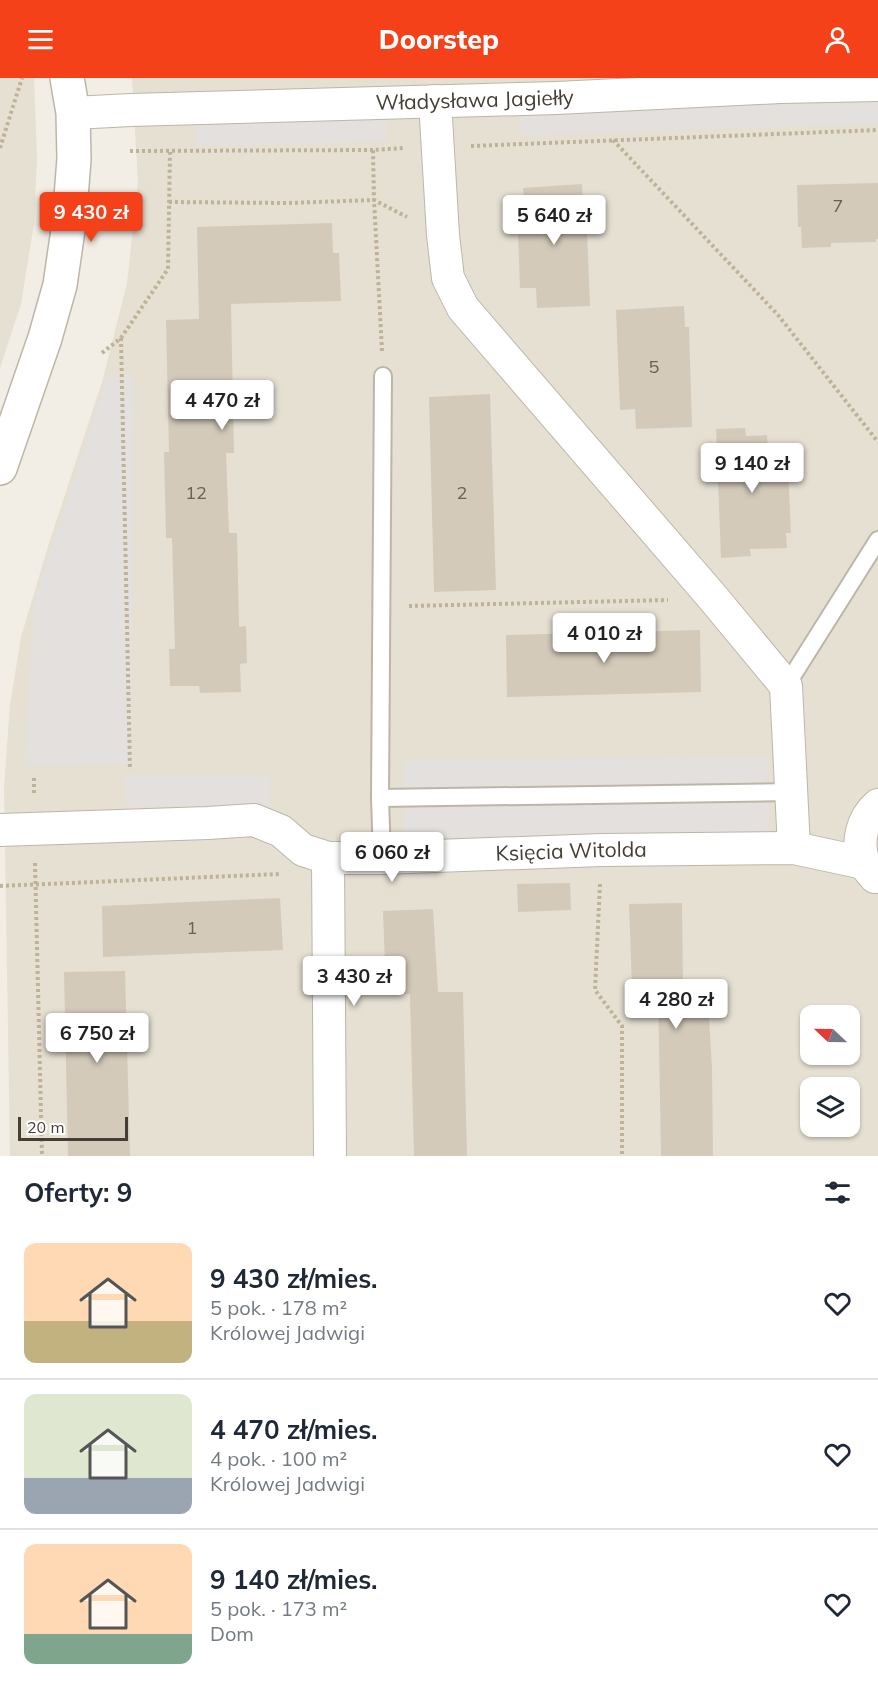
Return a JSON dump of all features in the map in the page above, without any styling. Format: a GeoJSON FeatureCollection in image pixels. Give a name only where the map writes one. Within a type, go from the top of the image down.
{"type":"FeatureCollection","features":[{"type":"Feature","properties":{"kind":"street"},"geometry":{"type":"LineString","coordinates":[[0,468],[45,338],[60,285],[69,223],[73,170],[73,113],[67,78]]}},
{"type":"Feature","properties":{"kind":"street","name":"Władysława Jagiełły"},"geometry":{"type":"LineString","coordinates":[[73,113],[557,98],[780,83],[878,85]]}},
{"type":"Feature","properties":{"kind":"street"},"geometry":{"type":"LineString","coordinates":[[435,101],[448,278],[463,308],[714,598],[786,686],[794,848]]}},
{"type":"Feature","properties":{"kind":"street"},"geometry":{"type":"LineString","coordinates":[[871,814],[860,843],[871,871]]}},
{"type":"Feature","properties":{"kind":"street","name":"Księcia Witolda"},"geometry":{"type":"LineString","coordinates":[[794,848],[871,814]]}},
{"type":"Feature","properties":{"kind":"street","name":"Księcia Witolda"},"geometry":{"type":"LineString","coordinates":[[0,830],[254,820],[281,831],[303,850],[328,866],[382,858],[602,850],[794,848],[871,871]]}},
{"type":"Feature","properties":{"kind":"street"},"geometry":{"type":"LineString","coordinates":[[328,866],[330,1156]]}},
{"type":"Feature","properties":{"kind":"lane"},"geometry":{"type":"LineString","coordinates":[[382,858],[380,798],[383,376]]}},
{"type":"Feature","properties":{"kind":"lane"},"geometry":{"type":"LineString","coordinates":[[786,686],[878,540]]}},
{"type":"Feature","properties":{"kind":"lane"},"geometry":{"type":"LineString","coordinates":[[380,798],[791,792]]}},
{"type":"Feature","properties":{"kind":"path"},"geometry":{"type":"LineString","coordinates":[[0,148],[22,78]]}},
{"type":"Feature","properties":{"kind":"path"},"geometry":{"type":"LineString","coordinates":[[130,151],[373,150],[878,130]]}},
{"type":"Feature","properties":{"kind":"path"},"geometry":{"type":"LineString","coordinates":[[613,140],[778,315],[878,442]]}},
{"type":"Feature","properties":{"kind":"path"},"geometry":{"type":"LineString","coordinates":[[373,150],[383,376]]}},
{"type":"Feature","properties":{"kind":"path"},"geometry":{"type":"LineString","coordinates":[[102,353],[121,338],[168,268],[170,152]]}},
{"type":"Feature","properties":{"kind":"path"},"geometry":{"type":"LineString","coordinates":[[169,202],[374,201],[444,235]]}},
{"type":"Feature","properties":{"kind":"path"},"geometry":{"type":"LineString","coordinates":[[121,338],[130,770]]}},
{"type":"Feature","properties":{"kind":"path"},"geometry":{"type":"LineString","coordinates":[[381,607],[714,598]]}},
{"type":"Feature","properties":{"kind":"path"},"geometry":{"type":"LineString","coordinates":[[34,778],[42,1156]]}},
{"type":"Feature","properties":{"kind":"path"},"geometry":{"type":"LineString","coordinates":[[602,850],[595,990],[622,1026],[622,1156]]}},
{"type":"Feature","properties":{"kind":"path"},"geometry":{"type":"LineString","coordinates":[[0,886],[328,866]]}},
{"type":"Feature","properties":{"kind":"shaded area"},"geometry":{"type":"Polygon","coordinates":[[[0,78],[34,78],[37,159],[34,224],[21,304],[0,368],[0,78]]]}},
{"type":"Feature","properties":{"kind":"shaded area"},"geometry":{"type":"Polygon","coordinates":[[[132,78],[878,78],[878,1156],[10,1156],[4,786],[10,705],[21,637],[102,382],[127,283],[138,183],[132,78]]]}},
{"type":"Feature","properties":{"kind":"shaded area"},"geometry":{"type":"Polygon","coordinates":[[[878,99],[878,124],[520,135],[520,111],[878,99]]]}},
{"type":"Feature","properties":{"kind":"shaded area"},"geometry":{"type":"Polygon","coordinates":[[[386,112],[387,141],[196,147],[195,119],[386,112]]]}},
{"type":"Feature","properties":{"kind":"shaded area"},"geometry":{"type":"Polygon","coordinates":[[[134,374],[132,764],[25,766],[33,607],[107,376],[134,374]]]}},
{"type":"Feature","properties":{"kind":"shaded area"},"geometry":{"type":"Polygon","coordinates":[[[768,756],[769,832],[404,838],[403,761],[768,756]]]}},
{"type":"Feature","properties":{"kind":"shaded area"},"geometry":{"type":"Polygon","coordinates":[[[125,776],[270,776],[271,807],[125,806],[125,776]]]}},
{"type":"Feature","properties":{"kind":"building"},"geometry":{"type":"Polygon","coordinates":[[[878,183],[878,239],[876,242],[831,243],[831,247],[802,248],[801,227],[798,227],[797,185],[878,183]]]}},
{"type":"Feature","properties":{"kind":"building"},"geometry":{"type":"Polygon","coordinates":[[[582,184],[583,206],[586,206],[590,306],[537,308],[536,288],[520,288],[517,205],[524,205],[523,188],[582,184]]]}},
{"type":"Feature","properties":{"kind":"building"},"geometry":{"type":"Polygon","coordinates":[[[332,223],[333,253],[339,253],[341,301],[231,304],[234,453],[226,453],[229,533],[237,533],[239,627],[246,626],[247,663],[240,664],[241,692],[200,693],[199,686],[170,686],[169,649],[175,649],[172,538],[166,538],[164,452],[169,452],[166,320],[199,319],[197,227],[332,223]]]}},
{"type":"Feature","properties":{"kind":"building"},"geometry":{"type":"Polygon","coordinates":[[[684,306],[685,327],[689,327],[692,427],[636,429],[635,409],[620,410],[616,310],[684,306]]]}},
{"type":"Feature","properties":{"kind":"building"},"geometry":{"type":"Polygon","coordinates":[[[490,394],[496,590],[434,592],[429,397],[490,394]]]}},
{"type":"Feature","properties":{"kind":"building"},"geometry":{"type":"Polygon","coordinates":[[[745,428],[746,436],[767,435],[768,449],[787,448],[791,533],[786,533],[787,548],[750,549],[751,556],[721,558],[716,429],[745,428]]]}},
{"type":"Feature","properties":{"kind":"building"},"geometry":{"type":"Polygon","coordinates":[[[700,630],[701,692],[507,697],[506,635],[700,630]]]}},
{"type":"Feature","properties":{"kind":"building"},"geometry":{"type":"Polygon","coordinates":[[[570,883],[571,910],[518,912],[517,884],[570,883]]]}},
{"type":"Feature","properties":{"kind":"building"},"geometry":{"type":"Polygon","coordinates":[[[280,898],[283,950],[103,957],[102,906],[280,898]]]}},
{"type":"Feature","properties":{"kind":"building"},"geometry":{"type":"Polygon","coordinates":[[[682,903],[683,984],[707,982],[712,1068],[713,1156],[661,1156],[658,986],[632,987],[629,904],[682,903]]]}},
{"type":"Feature","properties":{"kind":"building"},"geometry":{"type":"Polygon","coordinates":[[[433,909],[438,992],[463,992],[467,1156],[414,1156],[410,994],[386,993],[383,911],[433,909]]]}},
{"type":"Feature","properties":{"kind":"building"},"geometry":{"type":"Polygon","coordinates":[[[125,971],[130,1156],[68,1156],[64,972],[125,971]]]}}]}
